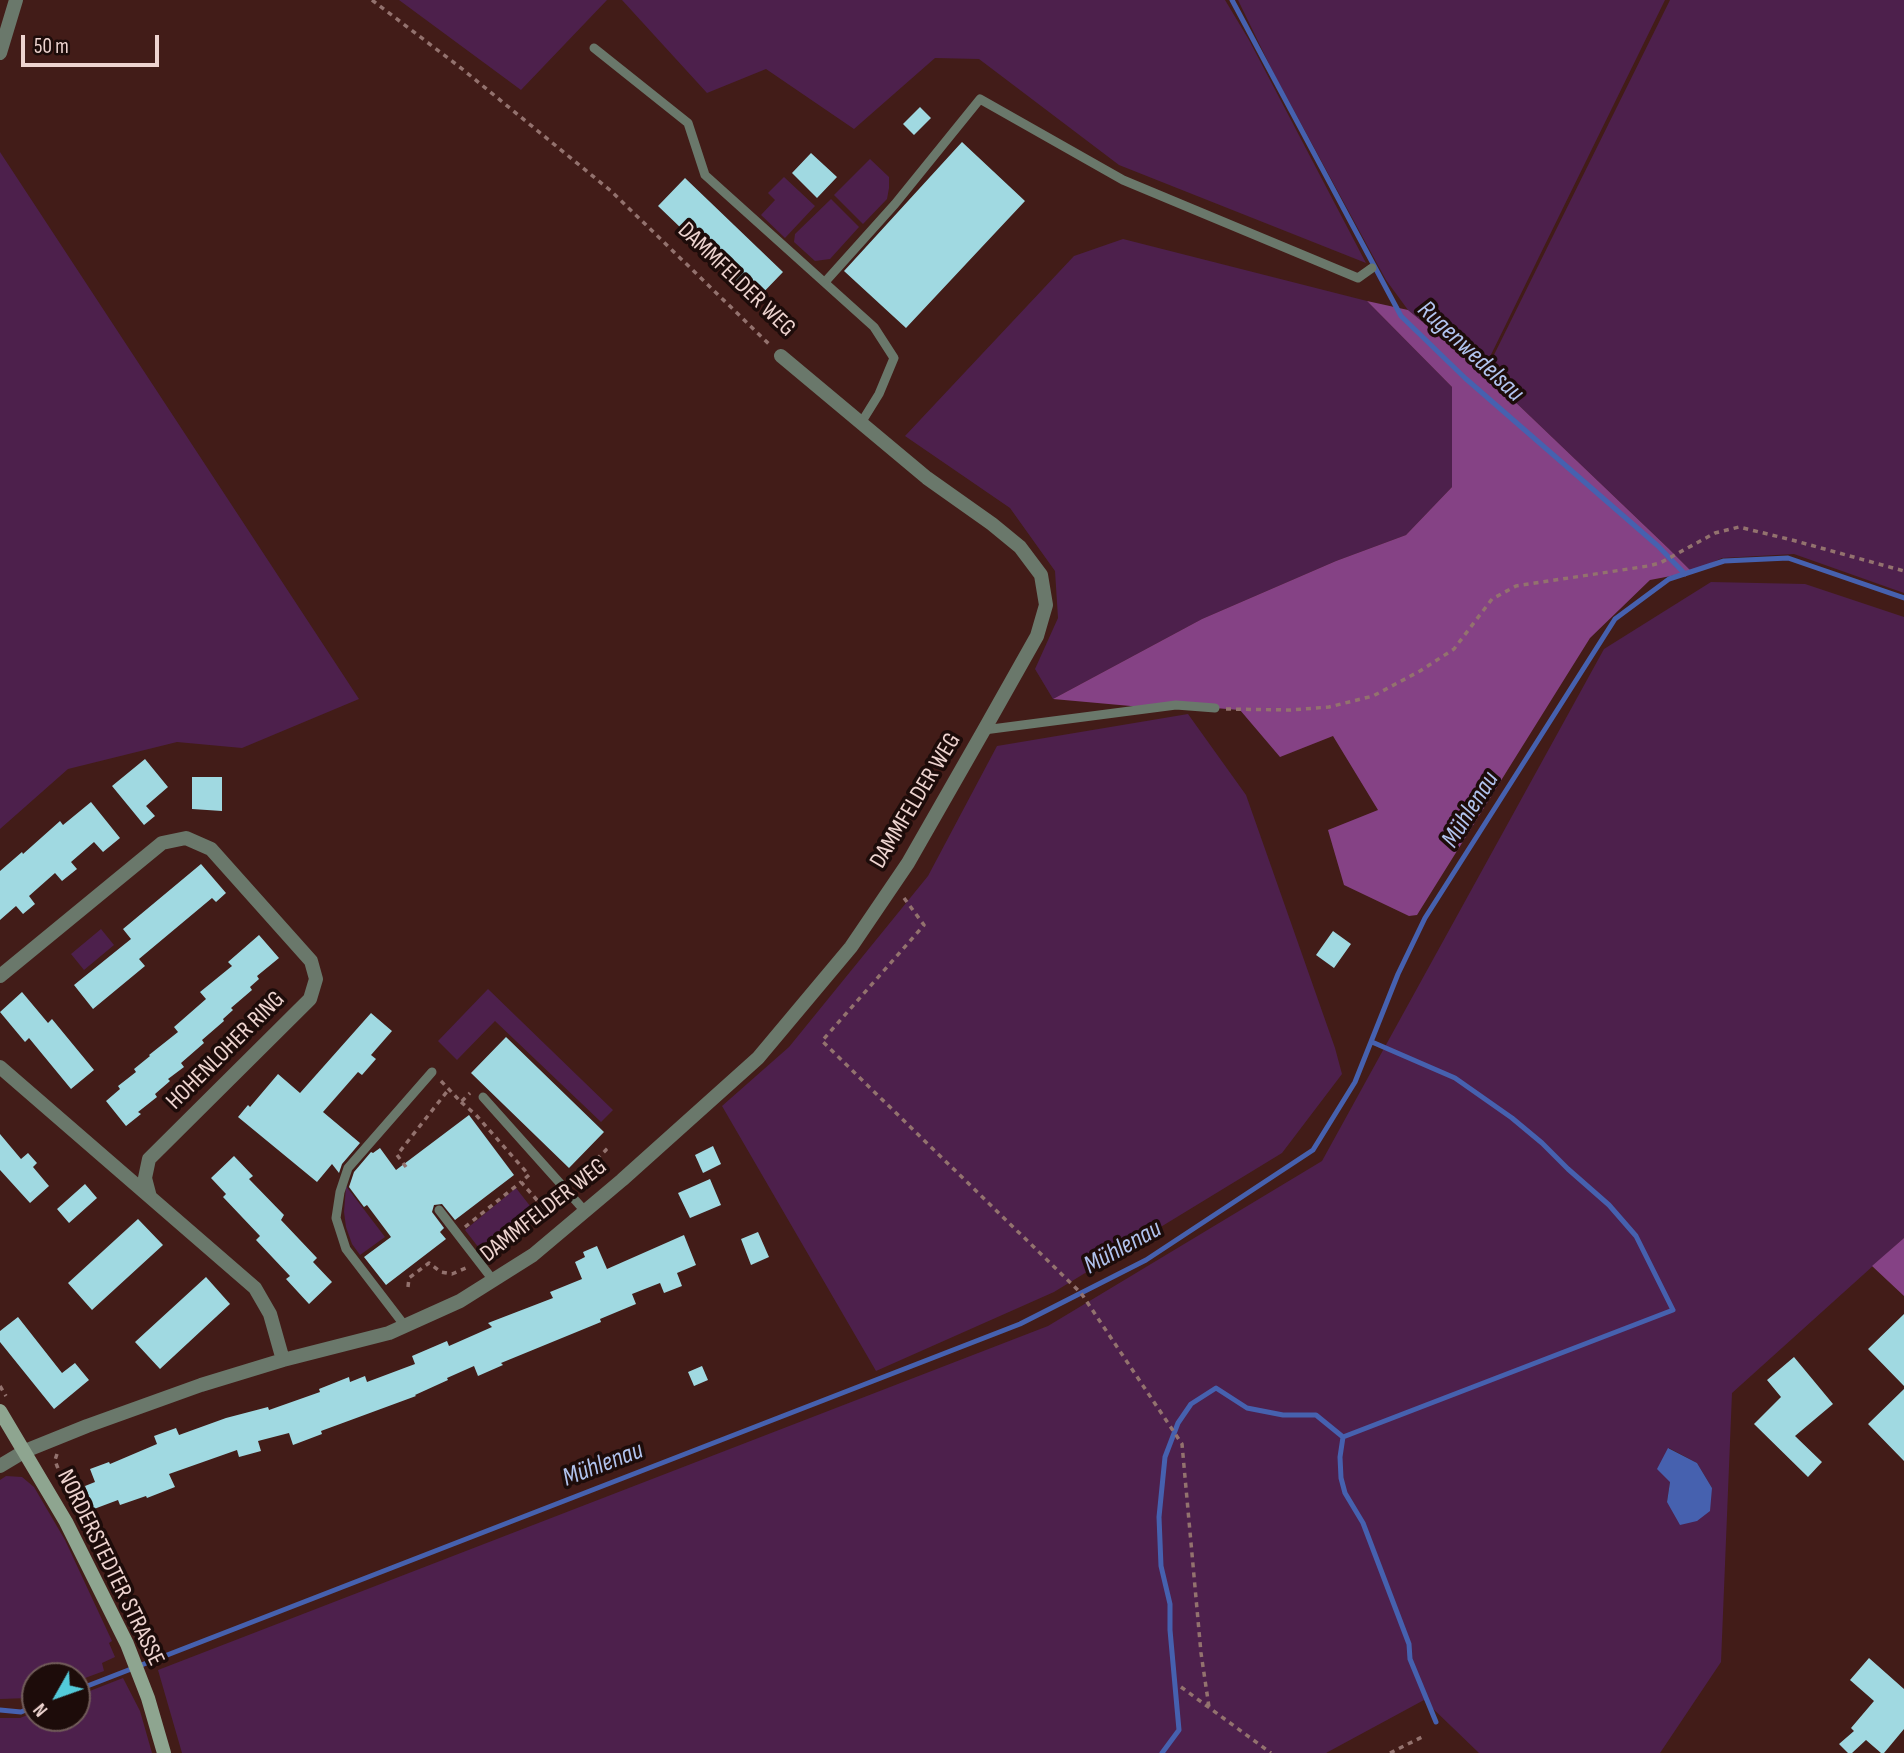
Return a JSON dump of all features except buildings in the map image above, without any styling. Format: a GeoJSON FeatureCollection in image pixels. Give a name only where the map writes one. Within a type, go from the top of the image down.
{"type":"FeatureCollection","features":[{"type":"Feature","properties":{"kind":"main road","name":"NORDERSTEDTER STRASSE"},"geometry":{"type":"LineString","coordinates":[[0,1411],[66,1522],[127,1644],[148,1698],[164,1753]]}},
{"type":"Feature","properties":{"kind":"street"},"geometry":{"type":"LineString","coordinates":[[0,53],[16,0]]}},
{"type":"Feature","properties":{"kind":"street","name":"DAMMFELDER WEG"},"geometry":{"type":"LineString","coordinates":[[0,1466],[25,1451],[87,1426],[201,1385],[283,1360],[389,1334],[460,1301],[533,1255],[622,1180],[758,1058],[851,947],[908,863],[985,730],[1037,636],[1046,605],[1041,575],[1020,547],[927,478],[781,356]]}},
{"type":"Feature","properties":{"kind":"street","name":"HOHENLOHER RING"},"geometry":{"type":"LineString","coordinates":[[0,976],[162,843],[186,838],[211,849],[311,961],[316,979],[310,999],[149,1159],[145,1178],[150,1197]]}},
{"type":"Feature","properties":{"kind":"street"},"geometry":{"type":"LineString","coordinates":[[0,1067],[255,1288],[270,1314],[283,1360]]}},
{"type":"Feature","properties":{"kind":"lane"},"geometry":{"type":"LineString","coordinates":[[594,48],[688,122],[705,175],[874,327],[894,358],[879,394],[861,423]]}},
{"type":"Feature","properties":{"kind":"lane"},"geometry":{"type":"LineString","coordinates":[[825,282],[895,204],[980,99],[1124,180],[1358,278],[1372,268]]}},
{"type":"Feature","properties":{"kind":"lane"},"geometry":{"type":"LineString","coordinates":[[985,730],[1176,705],[1216,708]]}},
{"type":"Feature","properties":{"kind":"lane"},"geometry":{"type":"LineString","coordinates":[[405,1326],[346,1249],[336,1218],[340,1192],[348,1168],[432,1072]]}},
{"type":"Feature","properties":{"kind":"lane"},"geometry":{"type":"LineString","coordinates":[[483,1097],[584,1210]]}},
{"type":"Feature","properties":{"kind":"lane"},"geometry":{"type":"LineString","coordinates":[[439,1210],[493,1280]]}},
{"type":"Feature","properties":{"kind":"path","name":"DAMMFELDER WEG"},"geometry":{"type":"LineString","coordinates":[[372,0],[461,68],[611,191],[781,356]]}},
{"type":"Feature","properties":{"kind":"path"},"geometry":{"type":"LineString","coordinates":[[1216,708],[1290,710],[1329,706],[1373,696],[1454,649],[1492,599],[1516,586],[1660,563],[1715,533],[1739,527],[1904,571]]}},
{"type":"Feature","properties":{"kind":"path"},"geometry":{"type":"LineString","coordinates":[[894,884],[924,925],[822,1041],[1081,1293],[1182,1444],[1201,1653],[1209,1707]]}},
{"type":"Feature","properties":{"kind":"path"},"geometry":{"type":"LineString","coordinates":[[432,1072],[476,1115],[529,1175]]}},
{"type":"Feature","properties":{"kind":"path"},"geometry":{"type":"LineString","coordinates":[[406,1167],[397,1155],[449,1089]]}},
{"type":"Feature","properties":{"kind":"path"},"geometry":{"type":"LineString","coordinates":[[461,1102],[474,1090],[483,1097]]}},
{"type":"Feature","properties":{"kind":"path"},"geometry":{"type":"LineString","coordinates":[[408,1287],[409,1278],[429,1263],[441,1272],[452,1274],[466,1269],[544,1208],[606,1150],[604,1148]]}},
{"type":"Feature","properties":{"kind":"path"},"geometry":{"type":"LineString","coordinates":[[457,1233],[542,1163]]}},
{"type":"Feature","properties":{"kind":"path"},"geometry":{"type":"LineString","coordinates":[[521,1182],[544,1208]]}},
{"type":"Feature","properties":{"kind":"path"},"geometry":{"type":"LineString","coordinates":[[1181,1687],[1271,1753]]}},
{"type":"Feature","properties":{"kind":"path"},"geometry":{"type":"LineString","coordinates":[[1390,1753],[1424,1736]]}},
{"type":"Feature","properties":{"kind":"shaded area"},"geometry":{"type":"Polygon","coordinates":[[[399,0],[607,0],[521,90],[399,0]]]}},
{"type":"Feature","properties":{"kind":"shaded area"},"geometry":{"type":"Polygon","coordinates":[[[622,0],[1225,0],[1249,40],[1366,263],[1119,165],[979,59],[935,58],[854,129],[766,69],[707,93],[622,0]]]}},
{"type":"Feature","properties":{"kind":"shaded area"},"geometry":{"type":"Polygon","coordinates":[[[1238,0],[1665,0],[1483,371],[1408,310],[1386,280],[1273,72],[1238,0]]]}},
{"type":"Feature","properties":{"kind":"shaded area"},"geometry":{"type":"Polygon","coordinates":[[[1670,0],[1904,0],[1904,593],[1794,554],[1722,558],[1692,572],[1485,373],[1670,0]]]}},
{"type":"Feature","properties":{"kind":"shaded area"},"geometry":{"type":"Polygon","coordinates":[[[0,152],[359,699],[242,748],[177,742],[68,769],[0,829],[0,152]]]}},
{"type":"Feature","properties":{"kind":"shaded area"},"geometry":{"type":"Polygon","coordinates":[[[870,159],[889,177],[889,188],[887,199],[863,224],[834,195],[870,159]]]}},
{"type":"Feature","properties":{"kind":"shaded area"},"geometry":{"type":"Polygon","coordinates":[[[784,177],[815,206],[785,238],[761,215],[775,200],[768,193],[784,177]]]}},
{"type":"Feature","properties":{"kind":"shaded area"},"geometry":{"type":"Polygon","coordinates":[[[831,199],[859,227],[830,259],[815,261],[794,242],[795,234],[831,199]]]}},
{"type":"Feature","properties":{"kind":"shaded area"},"geometry":{"type":"Polygon","coordinates":[[[1123,239],[1367,301],[1452,387],[1452,487],[1406,535],[1336,561],[1202,619],[1053,699],[1035,669],[1058,618],[1055,571],[1010,508],[905,436],[1074,256],[1123,239]]]}},
{"type":"Feature","properties":{"kind":"shaded area"},"geometry":{"type":"Polygon","coordinates":[[[1367,301],[1408,310],[1485,373],[1692,572],[1650,580],[1590,638],[1417,915],[1409,916],[1344,885],[1328,830],[1378,810],[1333,736],[1280,757],[1240,710],[1176,705],[1153,708],[1053,699],[1202,619],[1336,561],[1406,535],[1452,487],[1452,387],[1367,301]]]}},
{"type":"Feature","properties":{"kind":"shaded area"},"geometry":{"type":"Polygon","coordinates":[[[1711,582],[1805,584],[1904,617],[1904,1238],[1732,1393],[1721,1662],[1660,1753],[1479,1753],[1424,1700],[1326,1753],[182,1753],[158,1670],[1048,1326],[1322,1161],[1604,649],[1711,582]],[[1669,1448],[1670,1482],[1667,1502],[1712,1488],[1697,1463],[1669,1448]]]}},
{"type":"Feature","properties":{"kind":"shaded area"},"geometry":{"type":"Polygon","coordinates":[[[1188,714],[1246,795],[1342,1074],[1282,1153],[1054,1292],[876,1371],[722,1106],[789,1047],[928,876],[997,746],[1188,714]]]}},
{"type":"Feature","properties":{"kind":"shaded area"},"geometry":{"type":"Polygon","coordinates":[[[101,929],[114,945],[84,970],[71,954],[101,929]]]}},
{"type":"Feature","properties":{"kind":"shaded area"},"geometry":{"type":"Polygon","coordinates":[[[488,989],[613,1110],[601,1122],[495,1021],[457,1060],[438,1041],[488,989]]]}},
{"type":"Feature","properties":{"kind":"shaded area"},"geometry":{"type":"Polygon","coordinates":[[[346,1186],[385,1237],[360,1255],[352,1244],[346,1227],[346,1186]]]}},
{"type":"Feature","properties":{"kind":"shaded area"},"geometry":{"type":"Polygon","coordinates":[[[516,1188],[534,1211],[509,1232],[505,1227],[479,1248],[465,1230],[516,1188]]]}},
{"type":"Feature","properties":{"kind":"shaded area"},"geometry":{"type":"Polygon","coordinates":[[[1904,1238],[1904,1296],[1872,1266],[1904,1238]]]}},
{"type":"Feature","properties":{"kind":"shaded area"},"geometry":{"type":"Polygon","coordinates":[[[6,1476],[22,1477],[34,1487],[65,1540],[112,1641],[109,1643],[115,1657],[102,1663],[104,1671],[91,1676],[91,1662],[21,1662],[21,1698],[0,1699],[0,1480],[6,1476]]]}},
{"type":"Feature","properties":{"kind":"shaded area"},"geometry":{"type":"Polygon","coordinates":[[[123,1678],[140,1711],[152,1753],[0,1753],[0,1718],[21,1718],[21,1732],[91,1732],[91,1691],[123,1678]]]}},
{"type":"Feature","properties":{"kind":"water"},"geometry":{"type":"Polygon","coordinates":[[[1668,1448],[1697,1463],[1712,1488],[1710,1511],[1697,1521],[1680,1525],[1667,1502],[1670,1482],[1657,1469],[1668,1448]]]}},
{"type":"Feature","properties":{"kind":"waterway","name":"Rugenwedelsau"},"geometry":{"type":"LineString","coordinates":[[1232,0],[1401,316],[1465,378],[1658,546],[1685,574]]}},
{"type":"Feature","properties":{"kind":"waterway","name":"Mühlenau"},"geometry":{"type":"LineString","coordinates":[[91,1685],[1020,1324],[1146,1260],[1313,1150],[1355,1082],[1398,974],[1425,918],[1615,619],[1669,579],[1724,561],[1788,558],[1904,598]]}},
{"type":"Feature","properties":{"kind":"waterway"},"geometry":{"type":"LineString","coordinates":[[1162,1753],[1179,1730],[1170,1604],[1161,1566],[1159,1517],[1165,1457],[1178,1423],[1191,1404],[1216,1388],[1247,1408],[1283,1415],[1316,1415],[1343,1437],[1673,1310],[1636,1236],[1609,1205],[1542,1143],[1455,1078],[1372,1042]]}},
{"type":"Feature","properties":{"kind":"waterway"},"geometry":{"type":"LineString","coordinates":[[1343,1437],[1340,1457],[1345,1493],[1363,1523],[1409,1644],[1410,1659],[1436,1722]]}},
{"type":"Feature","properties":{"kind":"waterway","name":"Mühlenau"},"geometry":{"type":"LineString","coordinates":[[0,1710],[21,1712]]}}]}
